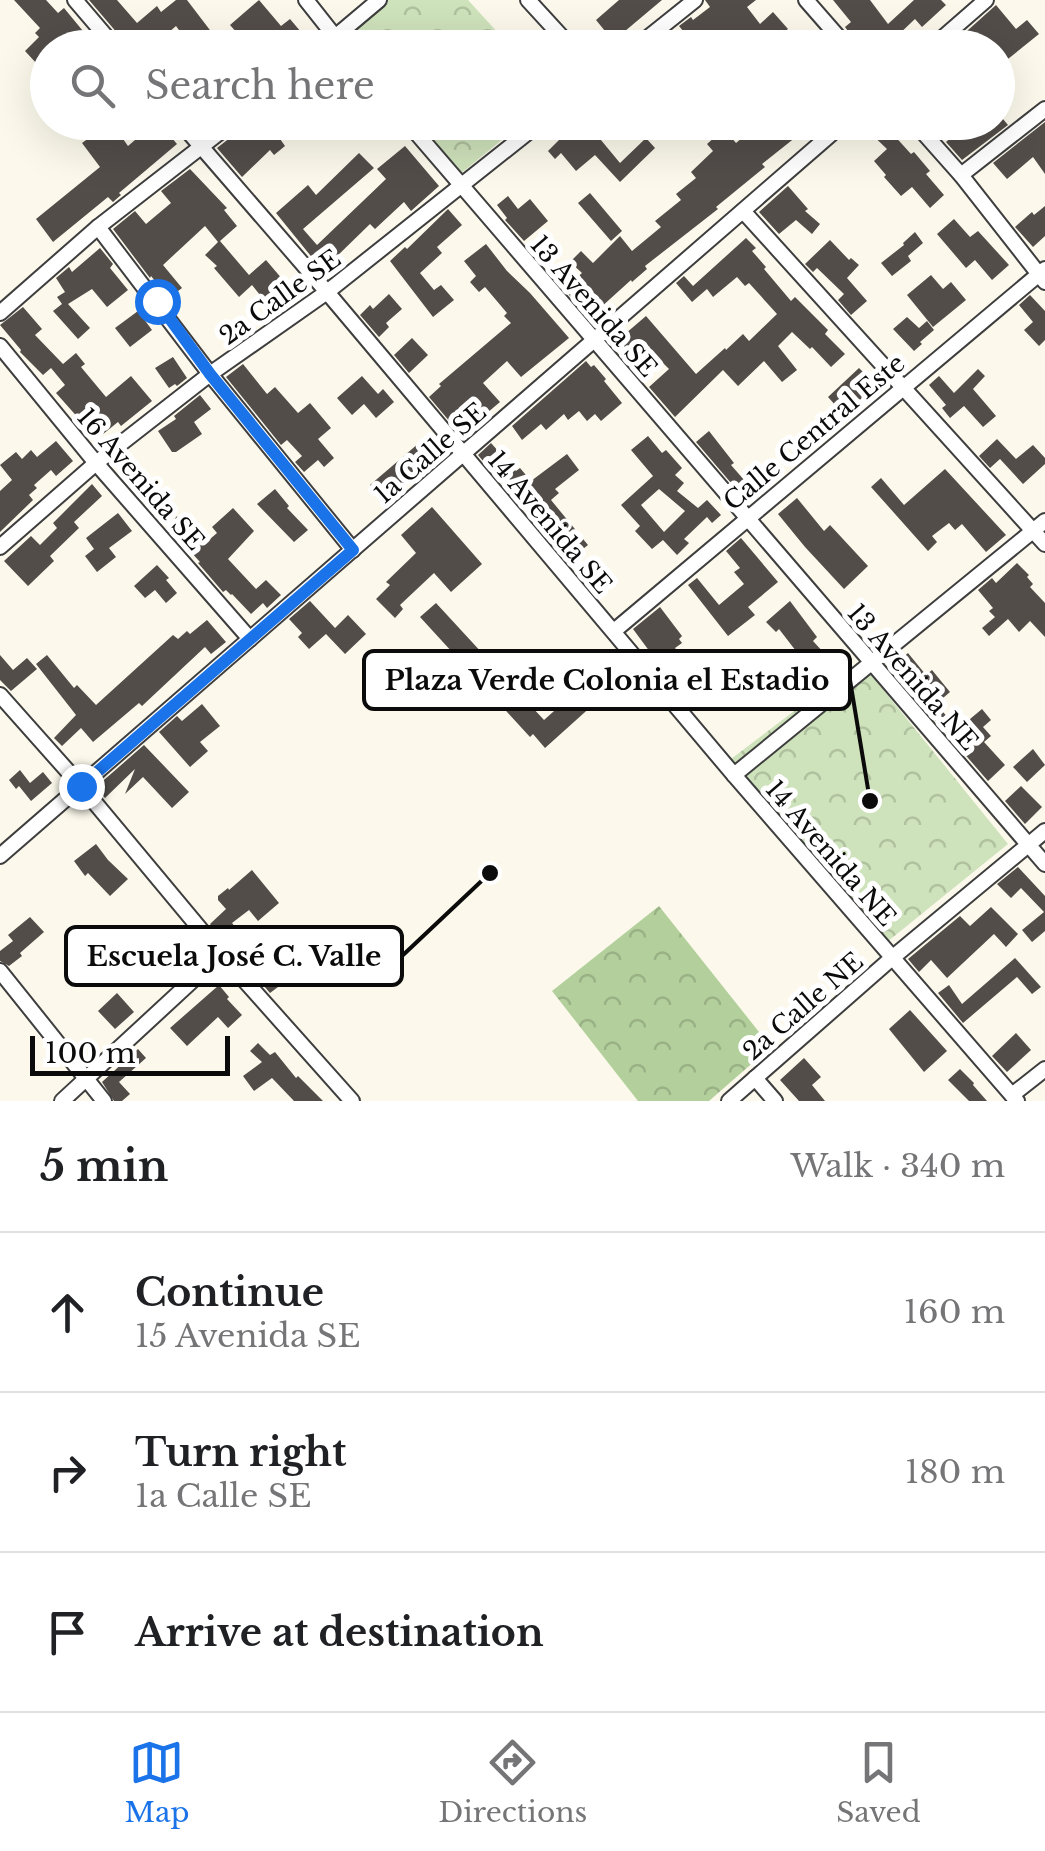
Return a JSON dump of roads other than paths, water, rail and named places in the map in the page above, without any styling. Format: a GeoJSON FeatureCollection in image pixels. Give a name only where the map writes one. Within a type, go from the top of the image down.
{"type":"FeatureCollection","features":[{"type":"Feature","properties":{"kind":"street"},"geometry":{"type":"LineString","coordinates":[[75,0],[101,30]]}},
{"type":"Feature","properties":{"kind":"street"},"geometry":{"type":"LineString","coordinates":[[306,0],[330,30]]}},
{"type":"Feature","properties":{"kind":"street"},"geometry":{"type":"LineString","coordinates":[[350,30],[379,0]]}},
{"type":"Feature","properties":{"kind":"street"},"geometry":{"type":"LineString","coordinates":[[658,30],[695,0]]}},
{"type":"Feature","properties":{"kind":"street"},"geometry":{"type":"LineString","coordinates":[[806,0],[832,30]]}},
{"type":"Feature","properties":{"kind":"street"},"geometry":{"type":"LineString","coordinates":[[952,30],[986,0]]}},
{"type":"Feature","properties":{"kind":"street"},"geometry":{"type":"LineString","coordinates":[[531,1],[556,30]]}},
{"type":"Feature","properties":{"kind":"street"},"geometry":{"type":"LineString","coordinates":[[1015,133],[1045,109]]}},
{"type":"Feature","properties":{"kind":"street","name":"14 Avenida SE"},"geometry":{"type":"LineString","coordinates":[[195,140],[614,631]]}},
{"type":"Feature","properties":{"kind":"street"},"geometry":{"type":"LineString","coordinates":[[0,313],[98,227],[211,140]]}},
{"type":"Feature","properties":{"kind":"street","name":"13 Avenida SE"},"geometry":{"type":"LineString","coordinates":[[422,140],[747,518]]}},
{"type":"Feature","properties":{"kind":"street","name":"2a Calle SE"},"geometry":{"type":"LineString","coordinates":[[0,547],[96,463],[210,374],[327,292],[518,140]]}},
{"type":"Feature","properties":{"kind":"street","name":"1a Calle SE"},"geometry":{"type":"LineString","coordinates":[[0,856],[824,140]]}},
{"type":"Feature","properties":{"kind":"street"},"geometry":{"type":"LineString","coordinates":[[930,140],[1043,275]]}},
{"type":"Feature","properties":{"kind":"street"},"geometry":{"type":"LineString","coordinates":[[961,176],[1006,140]]}},
{"type":"Feature","properties":{"kind":"street"},"geometry":{"type":"LineString","coordinates":[[743,211],[902,388],[1039,525],[1045,544]]}},
{"type":"Feature","properties":{"kind":"street"},"geometry":{"type":"LineString","coordinates":[[98,227],[210,374],[353,550]]}},
{"type":"Feature","properties":{"kind":"street","name":"Calle Central Este"},"geometry":{"type":"LineString","coordinates":[[614,631],[902,388],[1043,275]]}},
{"type":"Feature","properties":{"kind":"street","name":"16 Avenida SE"},"geometry":{"type":"LineString","coordinates":[[0,346],[250,639]]}},
{"type":"Feature","properties":{"kind":"street","name":"13 Avenida NE"},"geometry":{"type":"LineString","coordinates":[[747,518],[1045,864]]}},
{"type":"Feature","properties":{"kind":"street"},"geometry":{"type":"LineString","coordinates":[[734,775],[1039,525]]}},
{"type":"Feature","properties":{"kind":"street","name":"14 Avenida NE"},"geometry":{"type":"LineString","coordinates":[[614,631],[1015,1098]]}},
{"type":"Feature","properties":{"kind":"street"},"geometry":{"type":"LineString","coordinates":[[0,695],[352,1101]]}},
{"type":"Feature","properties":{"kind":"street","name":"2a Calle NE"},"geometry":{"type":"LineString","coordinates":[[730,1101],[1045,830]]}},
{"type":"Feature","properties":{"kind":"street"},"geometry":{"type":"LineString","coordinates":[[62,1101],[221,954]]}},
{"type":"Feature","properties":{"kind":"street"},"geometry":{"type":"LineString","coordinates":[[0,971],[104,1101]]}},
{"type":"Feature","properties":{"kind":"street"},"geometry":{"type":"LineString","coordinates":[[1015,1098],[1045,1069]]}},
{"type":"Feature","properties":{"kind":"street"},"geometry":{"type":"LineString","coordinates":[[755,1078],[775,1101]]}},
{"type":"Feature","properties":{"kind":"place","name":"Plaza Verde Colonia el Estadio"},"geometry":{"type":"Point","coordinates":[870,801]}},
{"type":"Feature","properties":{"kind":"place","name":"Escuela José C. Valle"},"geometry":{"type":"Point","coordinates":[490,873]}}]}
